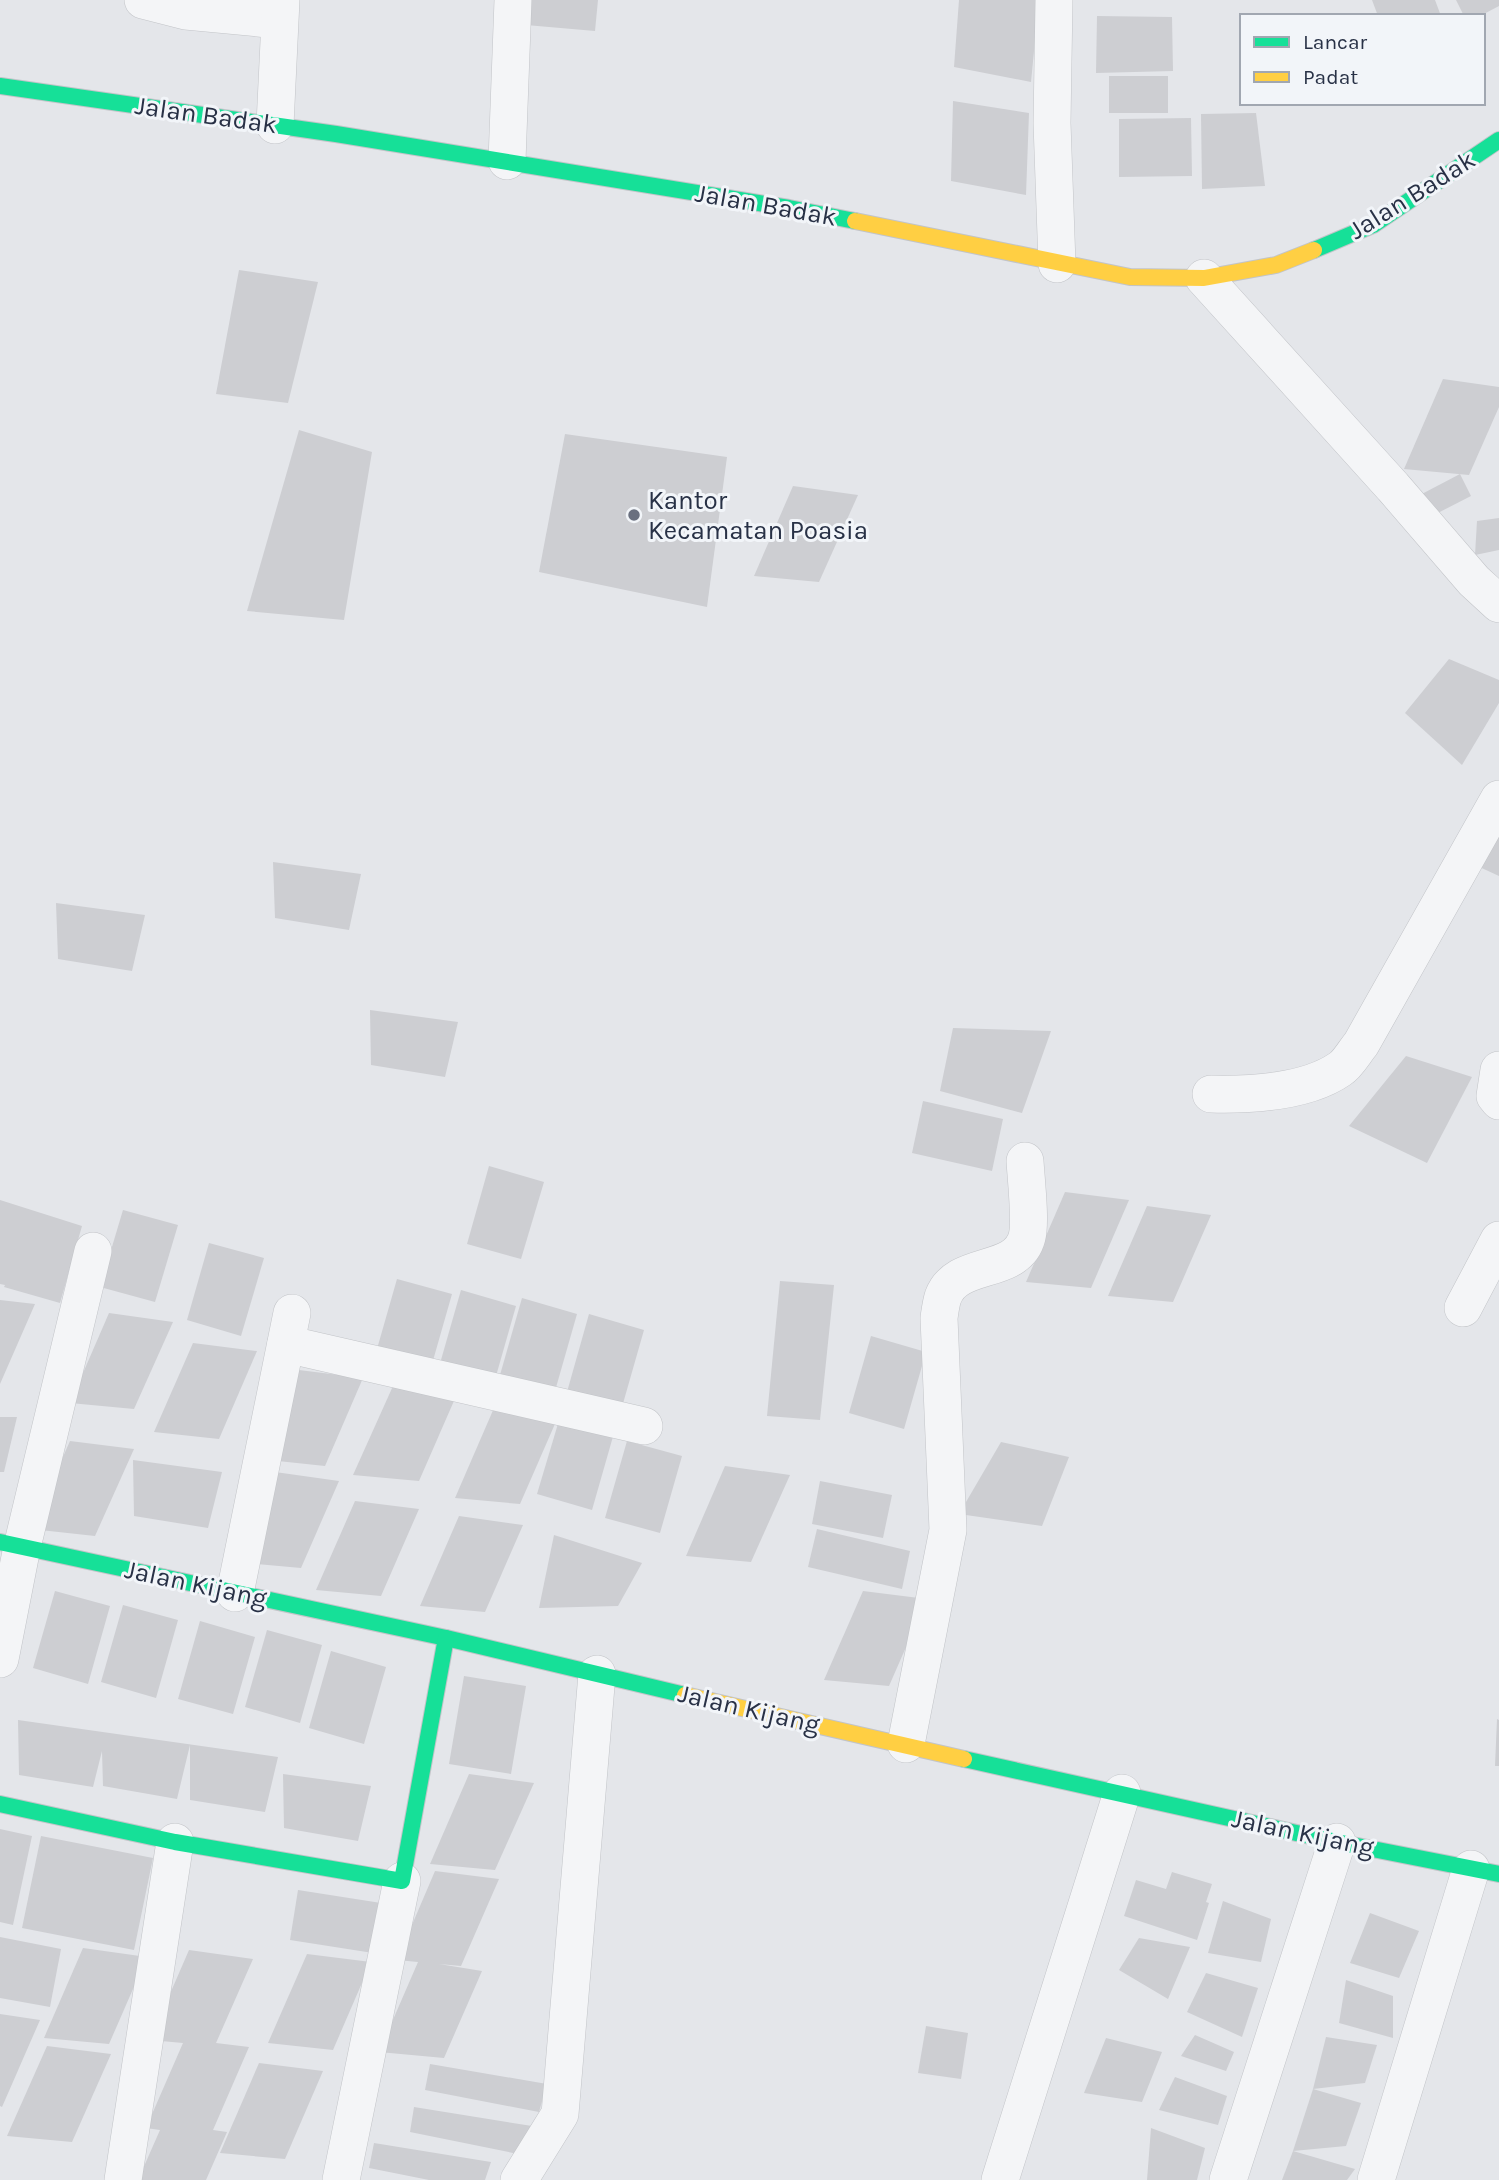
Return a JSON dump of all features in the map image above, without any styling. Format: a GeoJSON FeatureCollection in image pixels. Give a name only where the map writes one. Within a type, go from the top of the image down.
{"type":"FeatureCollection","features":[{"type":"Feature","properties":{"kind":"street"},"geometry":{"type":"LineString","coordinates":[[143,0],[186,11],[280,10],[275,125]]}},
{"type":"Feature","properties":{"kind":"street"},"geometry":{"type":"LineString","coordinates":[[507,161],[513,0]]}},
{"type":"Feature","properties":{"kind":"street"},"geometry":{"type":"LineString","coordinates":[[1054,0],[1052,122],[1057,264]]}},
{"type":"Feature","properties":{"kind":"street","name":"Jalan Badak"},"geometry":{"type":"LineString","coordinates":[[0,86],[275,125],[789,208],[1129,277],[1204,278],[1276,265],[1373,225],[1499,141]]}},
{"type":"Feature","properties":{"kind":"street"},"geometry":{"type":"LineString","coordinates":[[1204,278],[1393,487],[1474,582],[1499,604]]}},
{"type":"Feature","properties":{"kind":"street"},"geometry":{"type":"LineString","coordinates":[[1211,1094],[1242,1095],[1298,1087],[1341,1069],[1361,1044],[1499,799]]}},
{"type":"Feature","properties":{"kind":"street"},"geometry":{"type":"LineString","coordinates":[[1499,1070],[1495,1096],[1499,1101]]}},
{"type":"Feature","properties":{"kind":"street"},"geometry":{"type":"LineString","coordinates":[[906,1744],[948,1530],[939,1318],[943,1296],[954,1280],[974,1270],[1010,1259],[1022,1248],[1028,1235],[1025,1161]]}},
{"type":"Feature","properties":{"kind":"street"},"geometry":{"type":"LineString","coordinates":[[1464,1308],[1499,1240]]}},
{"type":"Feature","properties":{"kind":"street"},"geometry":{"type":"LineString","coordinates":[[0,1659],[11,1545],[93,1251]]}},
{"type":"Feature","properties":{"kind":"street"},"geometry":{"type":"LineString","coordinates":[[234,1593],[289,1329],[645,1426]]}},
{"type":"Feature","properties":{"kind":"street","name":"Jalan Kijang"},"geometry":{"type":"LineString","coordinates":[[11,1545],[446,1638],[1337,1842],[1485,1872]]}},
{"type":"Feature","properties":{"kind":"street"},"geometry":{"type":"LineString","coordinates":[[341,2180],[402,1881],[446,1638]]}},
{"type":"Feature","properties":{"kind":"street"},"geometry":{"type":"LineString","coordinates":[[519,2180],[560,2114],[597,1674]]}},
{"type":"Feature","properties":{"kind":"street"},"geometry":{"type":"LineString","coordinates":[[1000,2180],[1122,1793]]}},
{"type":"Feature","properties":{"kind":"street"},"geometry":{"type":"LineString","coordinates":[[0,1804],[175,1842],[402,1881]]}},
{"type":"Feature","properties":{"kind":"street"},"geometry":{"type":"LineString","coordinates":[[123,2180],[175,1842]]}},
{"type":"Feature","properties":{"kind":"street"},"geometry":{"type":"LineString","coordinates":[[1227,2180],[1337,1842]]}},
{"type":"Feature","properties":{"kind":"street"},"geometry":{"type":"LineString","coordinates":[[1376,2180],[1485,1872]]}},
{"type":"Feature","properties":{"kind":"building"},"geometry":{"type":"Polygon","coordinates":[[[526,0],[598,0],[595,31],[526,25],[526,0]]]}},
{"type":"Feature","properties":{"kind":"building"},"geometry":{"type":"Polygon","coordinates":[[[959,0],[1039,0],[1031,82],[954,67],[959,0]]]}},
{"type":"Feature","properties":{"kind":"building"},"geometry":{"type":"Polygon","coordinates":[[[1372,0],[1435,0],[1440,14],[1377,14],[1372,0]]]}},
{"type":"Feature","properties":{"kind":"building"},"geometry":{"type":"Polygon","coordinates":[[[1456,0],[1499,0],[1499,6],[1484,14],[1463,14],[1456,0]]]}},
{"type":"Feature","properties":{"kind":"building"},"geometry":{"type":"Polygon","coordinates":[[[1097,16],[1172,17],[1173,71],[1096,73],[1097,16]]]}},
{"type":"Feature","properties":{"kind":"building"},"geometry":{"type":"Polygon","coordinates":[[[1109,76],[1168,76],[1168,113],[1109,113],[1109,76]]]}},
{"type":"Feature","properties":{"kind":"building"},"geometry":{"type":"Polygon","coordinates":[[[953,101],[1029,113],[1026,195],[951,181],[953,101]]]}},
{"type":"Feature","properties":{"kind":"building"},"geometry":{"type":"Polygon","coordinates":[[[1256,113],[1265,186],[1202,189],[1201,114],[1256,113]]]}},
{"type":"Feature","properties":{"kind":"building"},"geometry":{"type":"Polygon","coordinates":[[[1191,118],[1192,176],[1119,177],[1119,119],[1191,118]]]}},
{"type":"Feature","properties":{"kind":"building"},"geometry":{"type":"Polygon","coordinates":[[[239,270],[318,282],[288,403],[216,394],[239,270]]]}},
{"type":"Feature","properties":{"kind":"building"},"geometry":{"type":"Polygon","coordinates":[[[1443,379],[1499,387],[1499,407],[1469,475],[1404,469],[1443,379]]]}},
{"type":"Feature","properties":{"kind":"building"},"geometry":{"type":"Polygon","coordinates":[[[299,430],[372,452],[344,620],[247,611],[299,430]]]}},
{"type":"Feature","properties":{"kind":"building","name":"Kantor Kecamatan Poasia"},"geometry":{"type":"Polygon","coordinates":[[[565,434],[727,457],[707,607],[539,572],[565,434]]]}},
{"type":"Feature","properties":{"kind":"building"},"geometry":{"type":"Polygon","coordinates":[[[1460,474],[1471,496],[1428,518],[1418,496],[1460,474]]]}},
{"type":"Feature","properties":{"kind":"building"},"geometry":{"type":"Polygon","coordinates":[[[793,486],[858,495],[819,582],[754,576],[793,486]]]}},
{"type":"Feature","properties":{"kind":"building"},"geometry":{"type":"Polygon","coordinates":[[[1499,518],[1499,550],[1475,555],[1477,521],[1499,518]]]}},
{"type":"Feature","properties":{"kind":"building"},"geometry":{"type":"Polygon","coordinates":[[[1449,659],[1499,680],[1499,703],[1462,765],[1405,713],[1449,659]]]}},
{"type":"Feature","properties":{"kind":"building"},"geometry":{"type":"Polygon","coordinates":[[[1499,814],[1499,876],[1473,864],[1499,814]]]}},
{"type":"Feature","properties":{"kind":"building"},"geometry":{"type":"Polygon","coordinates":[[[273,862],[361,874],[349,930],[275,918],[273,862]]]}},
{"type":"Feature","properties":{"kind":"building"},"geometry":{"type":"Polygon","coordinates":[[[56,903],[145,915],[132,971],[58,959],[56,903]]]}},
{"type":"Feature","properties":{"kind":"building"},"geometry":{"type":"Polygon","coordinates":[[[370,1010],[458,1022],[445,1077],[371,1065],[370,1010]]]}},
{"type":"Feature","properties":{"kind":"building"},"geometry":{"type":"Polygon","coordinates":[[[953,1028],[1051,1031],[1022,1113],[940,1091],[953,1028]]]}},
{"type":"Feature","properties":{"kind":"building"},"geometry":{"type":"Polygon","coordinates":[[[1406,1056],[1472,1077],[1427,1163],[1349,1126],[1406,1056]]]}},
{"type":"Feature","properties":{"kind":"building"},"geometry":{"type":"Polygon","coordinates":[[[923,1101],[1003,1119],[992,1171],[912,1153],[923,1101]]]}},
{"type":"Feature","properties":{"kind":"building"},"geometry":{"type":"Polygon","coordinates":[[[489,1166],[544,1182],[521,1259],[467,1244],[489,1166]]]}},
{"type":"Feature","properties":{"kind":"building"},"geometry":{"type":"Polygon","coordinates":[[[1065,1192],[1129,1200],[1091,1288],[1026,1282],[1065,1192]]]}},
{"type":"Feature","properties":{"kind":"building"},"geometry":{"type":"Polygon","coordinates":[[[0,1200],[82,1226],[60,1303],[0,1284],[0,1200]]]}},
{"type":"Feature","properties":{"kind":"building"},"geometry":{"type":"Polygon","coordinates":[[[1147,1206],[1211,1215],[1173,1302],[1108,1296],[1147,1206]]]}},
{"type":"Feature","properties":{"kind":"building"},"geometry":{"type":"Polygon","coordinates":[[[123,1210],[178,1225],[155,1302],[100,1287],[123,1210]]]}},
{"type":"Feature","properties":{"kind":"building"},"geometry":{"type":"Polygon","coordinates":[[[209,1243],[264,1258],[241,1336],[187,1320],[209,1243]]]}},
{"type":"Feature","properties":{"kind":"building"},"geometry":{"type":"Polygon","coordinates":[[[397,1279],[452,1294],[430,1371],[375,1356],[397,1279]]]}},
{"type":"Feature","properties":{"kind":"building"},"geometry":{"type":"Polygon","coordinates":[[[780,1281],[834,1285],[820,1420],[767,1416],[780,1281]]]}},
{"type":"Feature","properties":{"kind":"building"},"geometry":{"type":"Polygon","coordinates":[[[461,1290],[516,1306],[494,1383],[439,1367],[461,1290]]]}},
{"type":"Feature","properties":{"kind":"building"},"geometry":{"type":"Polygon","coordinates":[[[522,1298],[577,1314],[555,1391],[500,1375],[522,1298]]]}},
{"type":"Feature","properties":{"kind":"building"},"geometry":{"type":"Polygon","coordinates":[[[0,1300],[35,1304],[0,1384],[0,1300]]]}},
{"type":"Feature","properties":{"kind":"building"},"geometry":{"type":"Polygon","coordinates":[[[109,1313],[173,1322],[134,1409],[70,1403],[109,1313]]]}},
{"type":"Feature","properties":{"kind":"building"},"geometry":{"type":"Polygon","coordinates":[[[589,1314],[644,1330],[622,1407],[567,1392],[589,1314]]]}},
{"type":"Feature","properties":{"kind":"building"},"geometry":{"type":"Polygon","coordinates":[[[871,1336],[926,1352],[904,1429],[849,1413],[871,1336]]]}},
{"type":"Feature","properties":{"kind":"building"},"geometry":{"type":"Polygon","coordinates":[[[193,1343],[257,1351],[219,1439],[154,1432],[193,1343]]]}},
{"type":"Feature","properties":{"kind":"building"},"geometry":{"type":"Polygon","coordinates":[[[299,1370],[363,1378],[325,1466],[259,1459],[299,1370]]]}},
{"type":"Feature","properties":{"kind":"building"},"geometry":{"type":"Polygon","coordinates":[[[393,1386],[457,1394],[419,1481],[353,1475],[393,1386]]]}},
{"type":"Feature","properties":{"kind":"building"},"geometry":{"type":"Polygon","coordinates":[[[494,1408],[558,1417],[520,1504],[455,1498],[494,1408]]]}},
{"type":"Feature","properties":{"kind":"building"},"geometry":{"type":"Polygon","coordinates":[[[0,1417],[17,1417],[4,1472],[0,1472],[0,1417]]]}},
{"type":"Feature","properties":{"kind":"building"},"geometry":{"type":"Polygon","coordinates":[[[560,1417],[614,1433],[592,1510],[537,1494],[560,1417]]]}},
{"type":"Feature","properties":{"kind":"building"},"geometry":{"type":"Polygon","coordinates":[[[70,1441],[134,1449],[95,1536],[31,1529],[70,1441]]]}},
{"type":"Feature","properties":{"kind":"building"},"geometry":{"type":"Polygon","coordinates":[[[627,1441],[682,1456],[660,1533],[605,1518],[627,1441]]]}},
{"type":"Feature","properties":{"kind":"building"},"geometry":{"type":"Polygon","coordinates":[[[1001,1442],[1069,1457],[1042,1526],[959,1514],[1001,1442]]]}},
{"type":"Feature","properties":{"kind":"building"},"geometry":{"type":"Polygon","coordinates":[[[133,1460],[222,1472],[208,1528],[134,1516],[133,1460]]]}},
{"type":"Feature","properties":{"kind":"building"},"geometry":{"type":"Polygon","coordinates":[[[725,1466],[790,1475],[751,1562],[686,1556],[725,1466]]]}},
{"type":"Feature","properties":{"kind":"building"},"geometry":{"type":"Polygon","coordinates":[[[275,1472],[339,1481],[301,1568],[236,1562],[275,1472]]]}},
{"type":"Feature","properties":{"kind":"building"},"geometry":{"type":"Polygon","coordinates":[[[820,1481],[892,1495],[883,1538],[812,1524],[820,1481]]]}},
{"type":"Feature","properties":{"kind":"building"},"geometry":{"type":"Polygon","coordinates":[[[355,1501],[419,1509],[381,1596],[316,1590],[355,1501]]]}},
{"type":"Feature","properties":{"kind":"building"},"geometry":{"type":"Polygon","coordinates":[[[459,1516],[523,1525],[485,1612],[420,1606],[459,1516]]]}},
{"type":"Feature","properties":{"kind":"building"},"geometry":{"type":"Polygon","coordinates":[[[817,1529],[910,1551],[902,1589],[808,1567],[817,1529]]]}},
{"type":"Feature","properties":{"kind":"building"},"geometry":{"type":"Polygon","coordinates":[[[554,1535],[642,1563],[618,1606],[539,1608],[554,1535]]]}},
{"type":"Feature","properties":{"kind":"building"},"geometry":{"type":"Polygon","coordinates":[[[55,1591],[110,1606],[88,1684],[33,1668],[55,1591]]]}},
{"type":"Feature","properties":{"kind":"building"},"geometry":{"type":"Polygon","coordinates":[[[863,1591],[927,1599],[889,1686],[824,1680],[863,1591]]]}},
{"type":"Feature","properties":{"kind":"building"},"geometry":{"type":"Polygon","coordinates":[[[123,1605],[178,1620],[156,1698],[101,1682],[123,1605]]]}},
{"type":"Feature","properties":{"kind":"building"},"geometry":{"type":"Polygon","coordinates":[[[200,1621],[255,1637],[233,1714],[178,1699],[200,1621]]]}},
{"type":"Feature","properties":{"kind":"building"},"geometry":{"type":"Polygon","coordinates":[[[267,1630],[322,1645],[300,1723],[245,1707],[267,1630]]]}},
{"type":"Feature","properties":{"kind":"building"},"geometry":{"type":"Polygon","coordinates":[[[331,1651],[386,1667],[364,1744],[309,1728],[331,1651]]]}},
{"type":"Feature","properties":{"kind":"building"},"geometry":{"type":"Polygon","coordinates":[[[464,1676],[526,1686],[511,1774],[449,1764],[464,1676]]]}},
{"type":"Feature","properties":{"kind":"building"},"geometry":{"type":"Polygon","coordinates":[[[1497,1719],[1499,1766],[1495,1766],[1497,1719]]]}},
{"type":"Feature","properties":{"kind":"building"},"geometry":{"type":"Polygon","coordinates":[[[18,1720],[278,1757],[265,1812],[190,1800],[190,1745],[177,1799],[103,1786],[102,1751],[93,1787],[19,1775],[18,1720]]]}},
{"type":"Feature","properties":{"kind":"building"},"geometry":{"type":"Polygon","coordinates":[[[283,1774],[371,1786],[358,1841],[284,1828],[283,1774]]]}},
{"type":"Feature","properties":{"kind":"building"},"geometry":{"type":"Polygon","coordinates":[[[469,1774],[534,1783],[495,1870],[430,1864],[469,1774]]]}},
{"type":"Feature","properties":{"kind":"building"},"geometry":{"type":"Polygon","coordinates":[[[0,1829],[32,1836],[13,1925],[0,1922],[0,1829]]]}},
{"type":"Feature","properties":{"kind":"building"},"geometry":{"type":"Polygon","coordinates":[[[41,1836],[153,1858],[134,1950],[22,1928],[41,1836]]]}},
{"type":"Feature","properties":{"kind":"building"},"geometry":{"type":"Polygon","coordinates":[[[435,1871],[499,1879],[461,1966],[439,1964],[482,1971],[444,2058],[379,2052],[418,1962],[397,1960],[435,1871]]]}},
{"type":"Feature","properties":{"kind":"building"},"geometry":{"type":"Polygon","coordinates":[[[1172,1872],[1212,1884],[1197,1940],[1124,1916],[1136,1880],[1166,1889],[1172,1872]]]}},
{"type":"Feature","properties":{"kind":"building"},"geometry":{"type":"Polygon","coordinates":[[[298,1890],[381,1903],[373,1953],[290,1940],[298,1890]]]}},
{"type":"Feature","properties":{"kind":"building"},"geometry":{"type":"Polygon","coordinates":[[[1223,1901],[1271,1919],[1261,1962],[1208,1953],[1223,1901]]]}},
{"type":"Feature","properties":{"kind":"building"},"geometry":{"type":"Polygon","coordinates":[[[1370,1913],[1419,1931],[1399,1978],[1350,1963],[1370,1913]]]}},
{"type":"Feature","properties":{"kind":"building"},"geometry":{"type":"Polygon","coordinates":[[[0,1937],[61,1949],[50,2007],[0,1998],[0,1937]]]}},
{"type":"Feature","properties":{"kind":"building"},"geometry":{"type":"Polygon","coordinates":[[[1139,1938],[1190,1947],[1168,1999],[1119,1970],[1139,1938]]]}},
{"type":"Feature","properties":{"kind":"building"},"geometry":{"type":"Polygon","coordinates":[[[83,1948],[147,1957],[109,2044],[44,2038],[83,1948]]]}},
{"type":"Feature","properties":{"kind":"building"},"geometry":{"type":"Polygon","coordinates":[[[189,1950],[253,1959],[216,2043],[249,2047],[213,2130],[227,2132],[206,2180],[138,2180],[160,2130],[146,2128],[183,2043],[150,2040],[189,1950]]]}},
{"type":"Feature","properties":{"kind":"building"},"geometry":{"type":"Polygon","coordinates":[[[307,1954],[371,1962],[333,2050],[268,2043],[307,1954]]]}},
{"type":"Feature","properties":{"kind":"building"},"geometry":{"type":"Polygon","coordinates":[[[1206,1973],[1258,1988],[1242,2037],[1187,2012],[1206,1973]]]}},
{"type":"Feature","properties":{"kind":"building"},"geometry":{"type":"Polygon","coordinates":[[[1346,1980],[1393,1996],[1393,2038],[1339,2023],[1346,1980]]]}},
{"type":"Feature","properties":{"kind":"building"},"geometry":{"type":"Polygon","coordinates":[[[0,2014],[40,2020],[2,2107],[0,2106],[0,2014]]]}},
{"type":"Feature","properties":{"kind":"building"},"geometry":{"type":"Polygon","coordinates":[[[926,2026],[968,2033],[961,2079],[918,2073],[926,2026]]]}},
{"type":"Feature","properties":{"kind":"building"},"geometry":{"type":"Polygon","coordinates":[[[1195,2035],[1234,2052],[1226,2071],[1181,2056],[1195,2035]]]}},
{"type":"Feature","properties":{"kind":"building"},"geometry":{"type":"Polygon","coordinates":[[[1326,2037],[1377,2045],[1365,2083],[1313,2089],[1326,2037]]]}},
{"type":"Feature","properties":{"kind":"building"},"geometry":{"type":"Polygon","coordinates":[[[1106,2038],[1162,2052],[1142,2102],[1084,2093],[1106,2038]]]}},
{"type":"Feature","properties":{"kind":"building"},"geometry":{"type":"Polygon","coordinates":[[[47,2046],[111,2054],[72,2142],[7,2136],[47,2046]]]}},
{"type":"Feature","properties":{"kind":"building"},"geometry":{"type":"Polygon","coordinates":[[[259,2063],[323,2071],[285,2159],[220,2153],[259,2063]]]}},
{"type":"Feature","properties":{"kind":"building"},"geometry":{"type":"Polygon","coordinates":[[[430,2064],[547,2084],[539,2112],[425,2090],[430,2064]]]}},
{"type":"Feature","properties":{"kind":"building"},"geometry":{"type":"Polygon","coordinates":[[[1175,2077],[1227,2096],[1218,2125],[1159,2110],[1175,2077]]]}},
{"type":"Feature","properties":{"kind":"building"},"geometry":{"type":"Polygon","coordinates":[[[1313,2089],[1361,2103],[1346,2146],[1293,2151],[1313,2089]]]}},
{"type":"Feature","properties":{"kind":"building"},"geometry":{"type":"Polygon","coordinates":[[[414,2107],[532,2126],[523,2155],[410,2132],[414,2107]]]}},
{"type":"Feature","properties":{"kind":"building"},"geometry":{"type":"Polygon","coordinates":[[[1151,2128],[1205,2148],[1197,2180],[1147,2180],[1151,2128]]]}},
{"type":"Feature","properties":{"kind":"building"},"geometry":{"type":"Polygon","coordinates":[[[374,2143],[491,2162],[485,2180],[429,2180],[369,2168],[374,2143]]]}},
{"type":"Feature","properties":{"kind":"building"},"geometry":{"type":"Polygon","coordinates":[[[1293,2151],[1355,2169],[1347,2180],[1282,2180],[1293,2151]]]}},
{"type":"Feature","properties":{"kind":"traffic: fast"},"geometry":{"type":"LineString","coordinates":[[0,86],[336,134],[855,221]]}},
{"type":"Feature","properties":{"kind":"traffic: fast"},"geometry":{"type":"LineString","coordinates":[[1314,250],[1373,225],[1499,140]]}},
{"type":"Feature","properties":{"kind":"traffic: fast"},"geometry":{"type":"LineString","coordinates":[[0,1542],[446,1638],[685,1695]]}},
{"type":"Feature","properties":{"kind":"traffic: fast"},"geometry":{"type":"LineString","coordinates":[[0,1804],[175,1842],[402,1881],[446,1638]]}},
{"type":"Feature","properties":{"kind":"traffic: fast"},"geometry":{"type":"LineString","coordinates":[[964,1759],[1337,1842],[1499,1874]]}},
{"type":"Feature","properties":{"kind":"traffic: slow"},"geometry":{"type":"LineString","coordinates":[[855,221],[1130,277],[1204,278],[1276,265],[1314,250]]}},
{"type":"Feature","properties":{"kind":"traffic: slow"},"geometry":{"type":"LineString","coordinates":[[685,1695],[964,1759]]}},
{"type":"Feature","properties":{"kind":"place","name":"Kantor Kecamatan Poasia"},"geometry":{"type":"Point","coordinates":[634,515]}}]}
